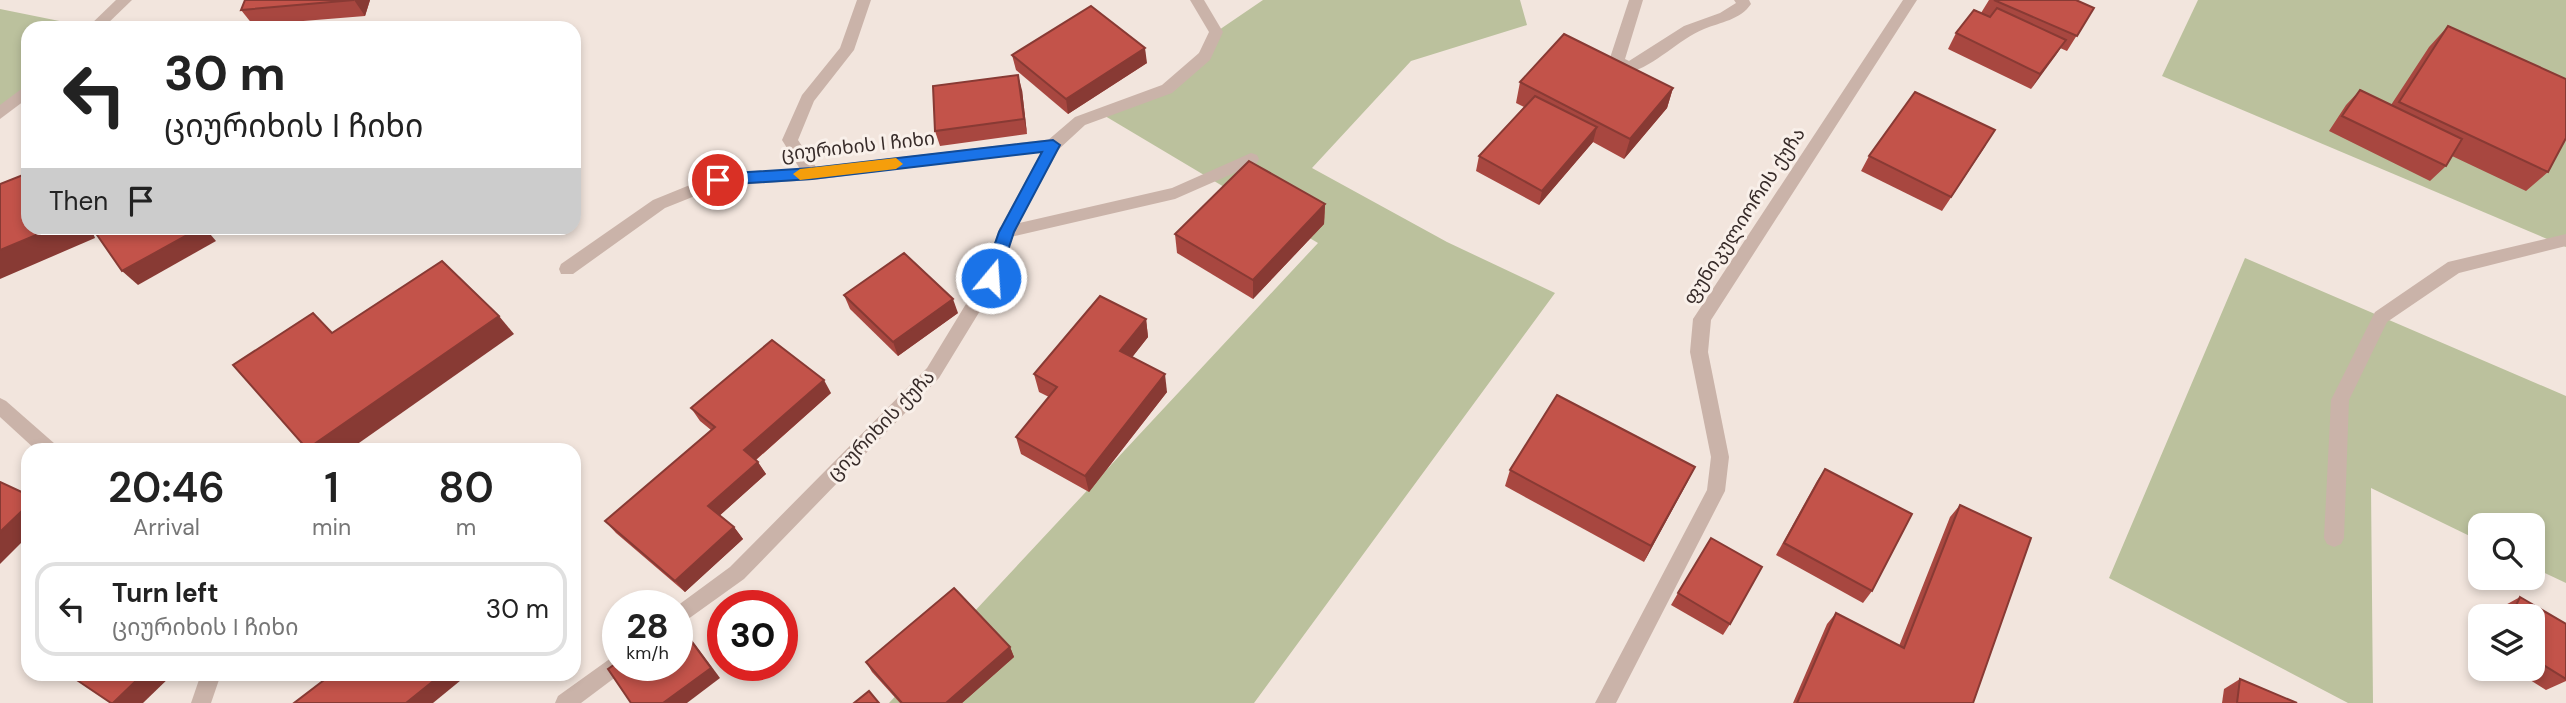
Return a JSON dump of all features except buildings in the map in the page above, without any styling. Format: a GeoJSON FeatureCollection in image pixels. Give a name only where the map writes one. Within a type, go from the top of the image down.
{"type":"FeatureCollection","features":[{"type":"Feature","properties":{"kind":"street"},"geometry":{"type":"LineString","coordinates":[[102,21],[125,0]]}},
{"type":"Feature","properties":{"kind":"street"},"geometry":{"type":"LineString","coordinates":[[812,174],[790,140],[807,99],[847,50],[864,0]]}},
{"type":"Feature","properties":{"kind":"street","name":"ციურიხის ქუჩა"},"geometry":{"type":"LineString","coordinates":[[693,606],[737,573],[933,373],[991,278],[1006,232],[1053,145],[1080,121],[1167,89],[1205,56],[1216,32],[1197,0]]}},
{"type":"Feature","properties":{"kind":"street"},"geometry":{"type":"LineString","coordinates":[[1636,0],[1617,61],[1628,68],[1653,57],[1692,29],[1736,13],[1744,4],[1741,0]]}},
{"type":"Feature","properties":{"kind":"street","name":"ფუნიკულიორის ქუჩა"},"geometry":{"type":"LineString","coordinates":[[1605,703],[1716,491],[1720,457],[1699,352],[1702,319],[1910,0]]}},
{"type":"Feature","properties":{"kind":"street"},"geometry":{"type":"LineString","coordinates":[[0,113],[21,96]]}},
{"type":"Feature","properties":{"kind":"street","name":"ციურიხის I ჩიხი"},"geometry":{"type":"LineString","coordinates":[[567,269],[659,204],[718,180],[812,174],[1053,145]]}},
{"type":"Feature","properties":{"kind":"street"},"geometry":{"type":"LineString","coordinates":[[1006,232],[1175,193],[1251,159]]}},
{"type":"Feature","properties":{"kind":"street"},"geometry":{"type":"LineString","coordinates":[[2334,538],[2340,400],[2381,317],[2454,267],[2566,240]]}},
{"type":"Feature","properties":{"kind":"street"},"geometry":{"type":"LineString","coordinates":[[0,406],[41,443]]}},
{"type":"Feature","properties":{"kind":"street"},"geometry":{"type":"LineString","coordinates":[[565,703],[602,675]]}},
{"type":"Feature","properties":{"kind":"street"},"geometry":{"type":"LineString","coordinates":[[201,703],[209,681]]}},
{"type":"Feature","properties":{"kind":"green space"},"geometry":{"type":"Polygon","coordinates":[[[1263,0],[1520,0],[1527,25],[1411,61],[1312,168],[1447,242],[1555,293],[1254,703],[889,703],[1318,243],[1100,113],[1149,97],[1181,76],[1216,32],[1263,0]]]}},
{"type":"Feature","properties":{"kind":"green space"},"geometry":{"type":"Polygon","coordinates":[[[2198,0],[2566,0],[2566,247],[2162,76],[2198,0]]]}},
{"type":"Feature","properties":{"kind":"green space"},"geometry":{"type":"Polygon","coordinates":[[[0,9],[59,21],[21,21],[21,96],[0,113],[0,9]]]}},
{"type":"Feature","properties":{"kind":"green space"},"geometry":{"type":"Polygon","coordinates":[[[2245,258],[2566,396],[2566,583],[2545,573],[2545,513],[2468,513],[2468,535],[2371,488],[2373,703],[2348,703],[2109,578],[2245,258]]]}},
{"type":"Feature","properties":{"kind":"slow traffic"},"geometry":{"type":"LineString","coordinates":[[800,174],[896,164]]}},
{"type":"Feature","properties":{"kind":"route"},"geometry":{"type":"LineString","coordinates":[[718,180],[812,174],[1053,145],[1006,232],[991,278]]}}]}
